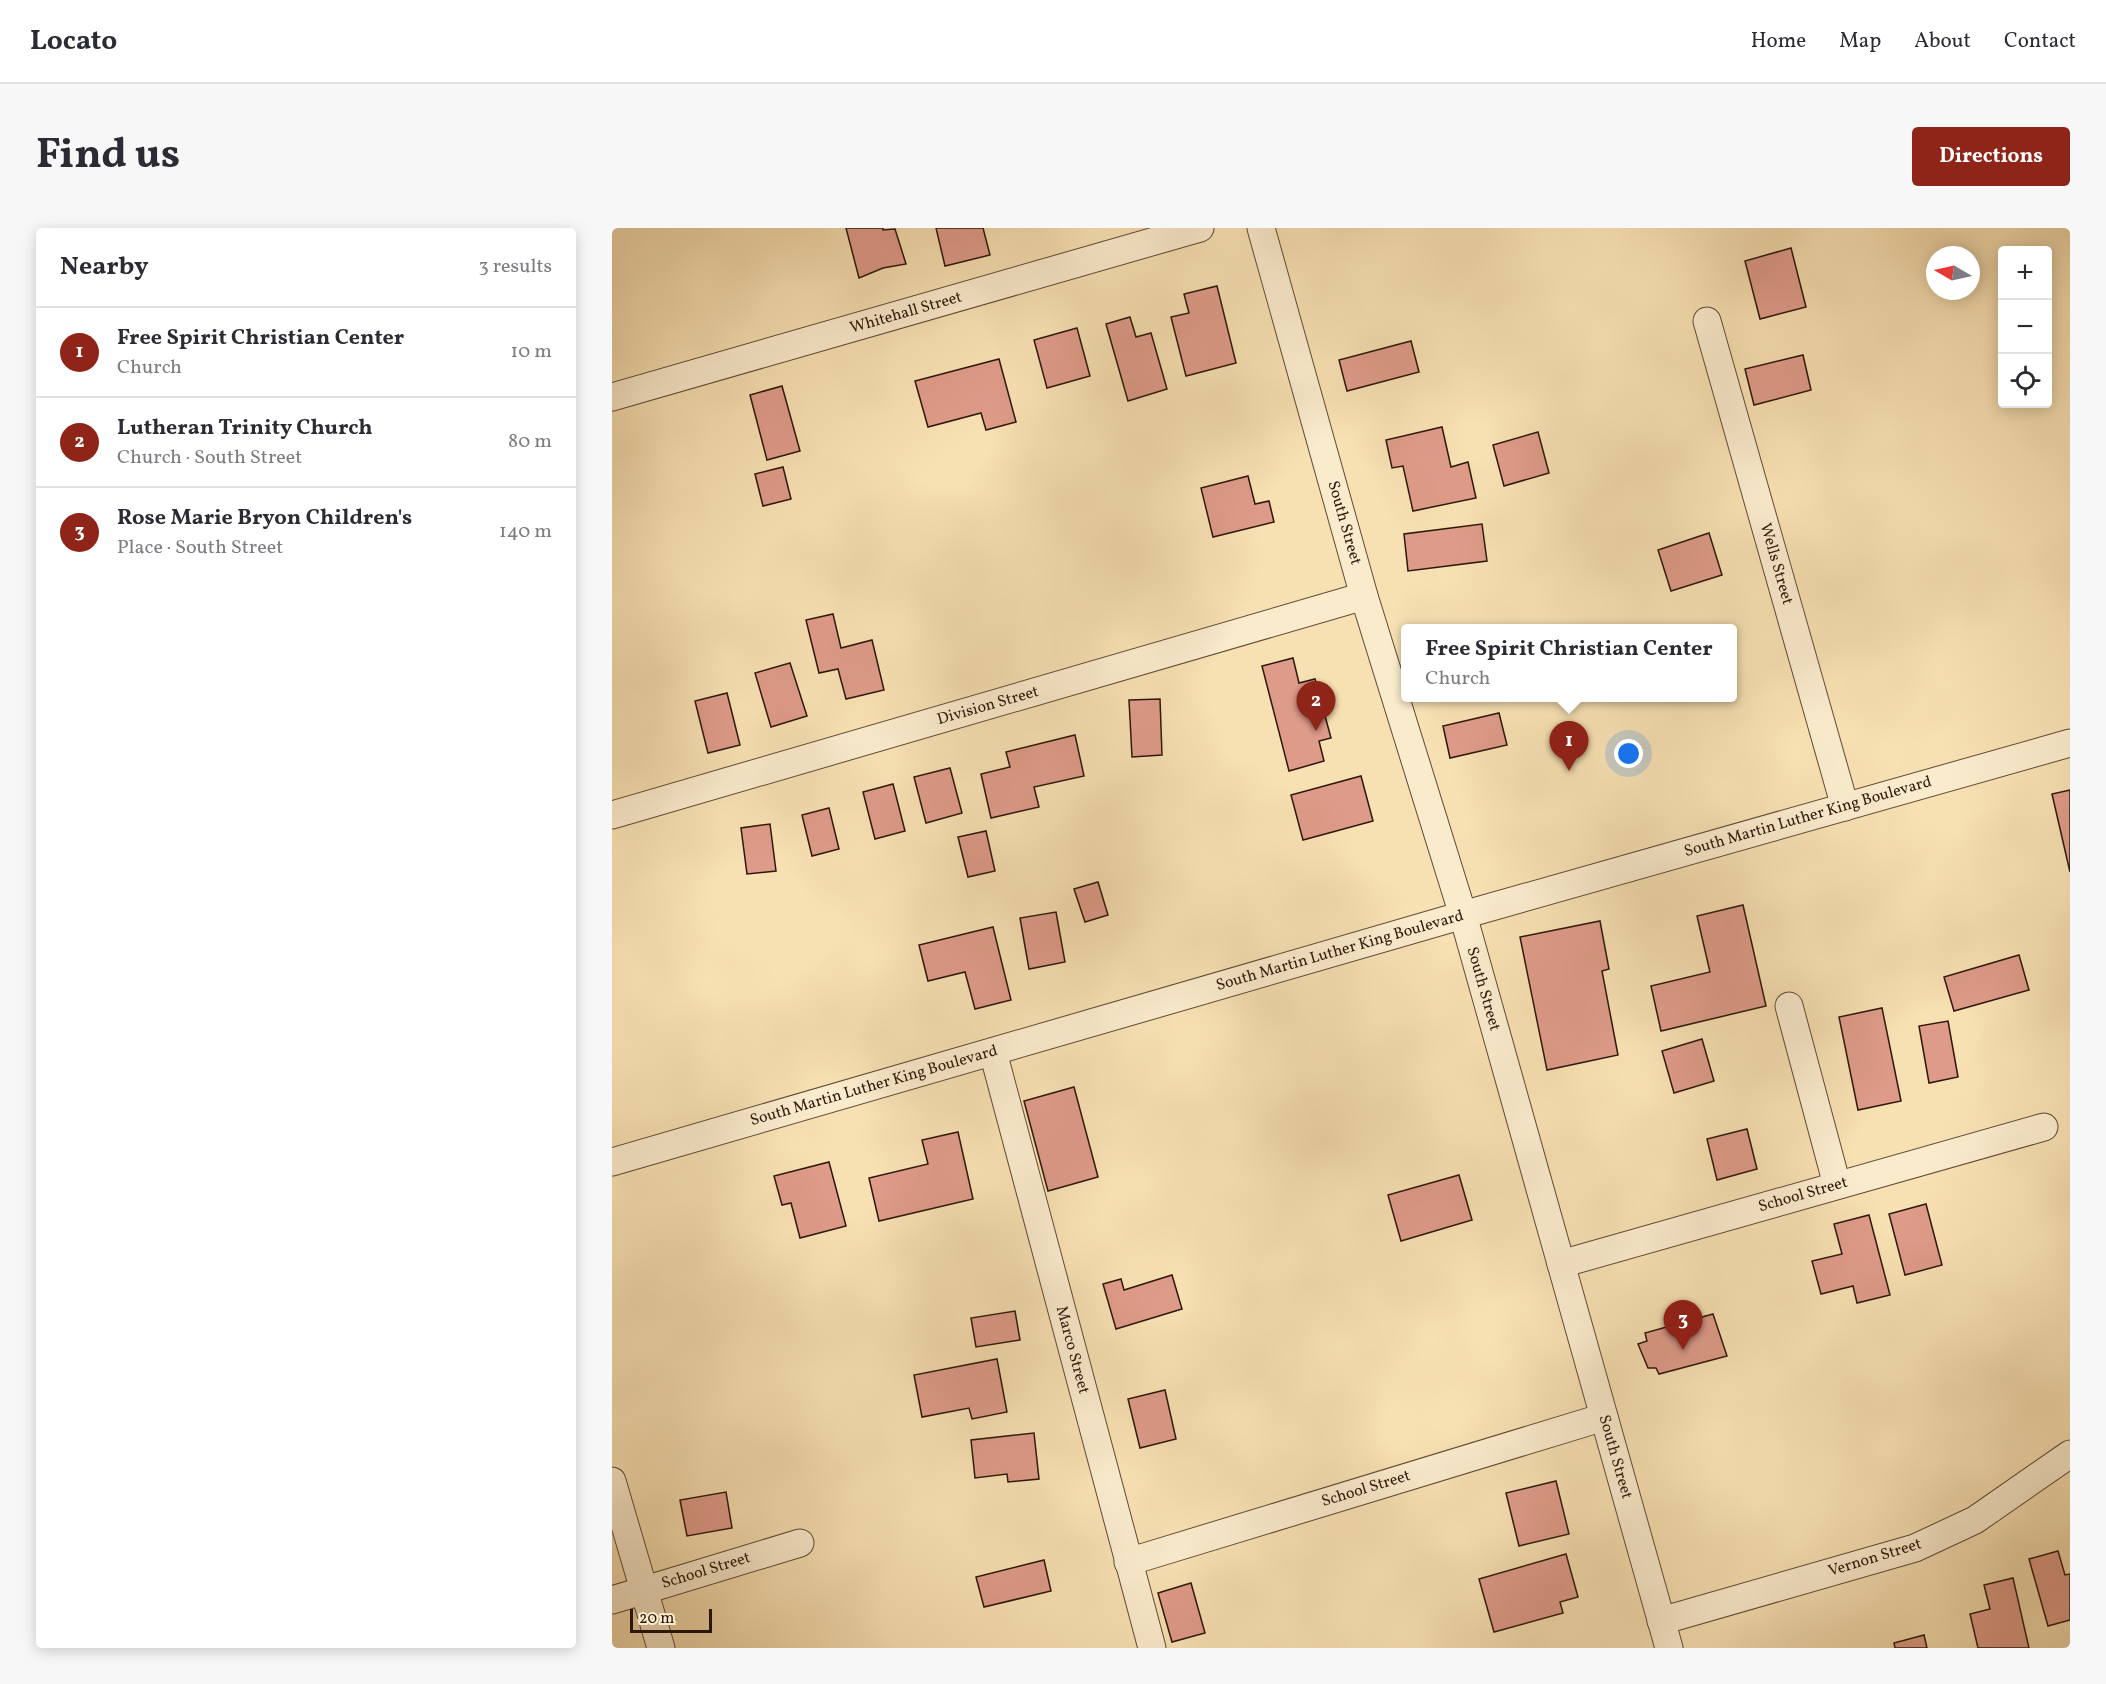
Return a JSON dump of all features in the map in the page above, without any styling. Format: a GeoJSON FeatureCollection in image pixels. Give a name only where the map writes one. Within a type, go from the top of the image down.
{"type":"FeatureCollection","features":[{"type":"Feature","properties":{"kind":"street","name":"Whitehall Street"},"geometry":{"type":"LineString","coordinates":[[612,397],[1200,228]]}},
{"type":"Feature","properties":{"kind":"street","name":"South Street"},"geometry":{"type":"LineString","coordinates":[[1261,228],[1364,596],[1462,915],[1669,1648]]}},
{"type":"Feature","properties":{"kind":"street","name":"Wells Street"},"geometry":{"type":"LineString","coordinates":[[1707,321],[1845,807]]}},
{"type":"Feature","properties":{"kind":"street","name":"Division Street"},"geometry":{"type":"LineString","coordinates":[[612,815],[1364,596]]}},
{"type":"Feature","properties":{"kind":"street","name":"South Martin Luther King Boulevard"},"geometry":{"type":"LineString","coordinates":[[612,1162],[1462,915],[2070,743]]}},
{"type":"Feature","properties":{"kind":"street"},"geometry":{"type":"LineString","coordinates":[[1789,1006],[1837,1185]]}},
{"type":"Feature","properties":{"kind":"street","name":"Marco Street"},"geometry":{"type":"LineString","coordinates":[[993,1052],[1152,1648]]}},
{"type":"Feature","properties":{"kind":"street","name":"School Street"},"geometry":{"type":"LineString","coordinates":[[1562,1264],[2044,1127]]}},
{"type":"Feature","properties":{"kind":"street","name":"School Street"},"geometry":{"type":"LineString","coordinates":[[1128,1562],[1604,1417]]}},
{"type":"Feature","properties":{"kind":"street","name":"Vernon Street"},"geometry":{"type":"LineString","coordinates":[[1661,1621],[1915,1548],[1975,1520],[2070,1454]]}},
{"type":"Feature","properties":{"kind":"street"},"geometry":{"type":"LineString","coordinates":[[612,1481],[642,1590],[661,1648]]}},
{"type":"Feature","properties":{"kind":"street","name":"School Street"},"geometry":{"type":"LineString","coordinates":[[612,1600],[800,1542]]}},
{"type":"Feature","properties":{"kind":"building"},"geometry":{"type":"Polygon","coordinates":[[[846,228],[895,229],[906,264],[883,268],[859,278],[846,228]]]}},
{"type":"Feature","properties":{"kind":"building"},"geometry":{"type":"Polygon","coordinates":[[[936,228],[983,228],[990,255],[945,266],[936,228]]]}},
{"type":"Feature","properties":{"kind":"building"},"geometry":{"type":"Polygon","coordinates":[[[1791,248],[1806,307],[1760,319],[1745,261],[1791,248]]]}},
{"type":"Feature","properties":{"kind":"building"},"geometry":{"type":"Polygon","coordinates":[[[1217,286],[1236,363],[1186,376],[1171,317],[1189,313],[1184,294],[1217,286]]]}},
{"type":"Feature","properties":{"kind":"building"},"geometry":{"type":"Polygon","coordinates":[[[1130,317],[1136,337],[1151,333],[1167,389],[1128,401],[1106,324],[1130,317]]]}},
{"type":"Feature","properties":{"kind":"building"},"geometry":{"type":"Polygon","coordinates":[[[1077,328],[1090,376],[1047,388],[1034,340],[1077,328]]]}},
{"type":"Feature","properties":{"kind":"building"},"geometry":{"type":"Polygon","coordinates":[[[1411,341],[1419,372],[1347,391],[1339,360],[1411,341]]]}},
{"type":"Feature","properties":{"kind":"building"},"geometry":{"type":"Polygon","coordinates":[[[1803,355],[1811,390],[1754,405],[1745,369],[1803,355]]]}},
{"type":"Feature","properties":{"kind":"building"},"geometry":{"type":"Polygon","coordinates":[[[999,359],[1016,422],[986,430],[981,413],[928,427],[915,381],[999,359]]]}},
{"type":"Feature","properties":{"kind":"building"},"geometry":{"type":"Polygon","coordinates":[[[782,386],[800,451],[767,460],[750,395],[782,386]]]}},
{"type":"Feature","properties":{"kind":"building"},"geometry":{"type":"Polygon","coordinates":[[[1442,427],[1451,467],[1468,462],[1476,498],[1413,511],[1403,466],[1392,468],[1386,440],[1442,427]]]}},
{"type":"Feature","properties":{"kind":"building"},"geometry":{"type":"Polygon","coordinates":[[[1538,432],[1549,473],[1504,486],[1493,445],[1538,432]]]}},
{"type":"Feature","properties":{"kind":"building"},"geometry":{"type":"Polygon","coordinates":[[[783,467],[791,499],[763,506],[755,474],[783,467]]]}},
{"type":"Feature","properties":{"kind":"building"},"geometry":{"type":"Polygon","coordinates":[[[1248,476],[1255,504],[1269,501],[1274,522],[1213,537],[1201,488],[1248,476]]]}},
{"type":"Feature","properties":{"kind":"building"},"geometry":{"type":"Polygon","coordinates":[[[1482,524],[1487,561],[1408,571],[1404,534],[1482,524]]]}},
{"type":"Feature","properties":{"kind":"building"},"geometry":{"type":"Polygon","coordinates":[[[1709,533],[1722,575],[1671,591],[1658,550],[1709,533]]]}},
{"type":"Feature","properties":{"kind":"building"},"geometry":{"type":"Polygon","coordinates":[[[833,614],[841,648],[872,640],[884,690],[846,699],[838,669],[819,673],[806,620],[833,614]]]}},
{"type":"Feature","properties":{"kind":"building"},"geometry":{"type":"Polygon","coordinates":[[[1293,658],[1299,683],[1315,679],[1331,738],[1319,741],[1324,761],[1289,771],[1262,666],[1293,658]]]}},
{"type":"Feature","properties":{"kind":"building"},"geometry":{"type":"Polygon","coordinates":[[[790,663],[807,716],[771,727],[755,673],[790,663]]]}},
{"type":"Feature","properties":{"kind":"building"},"geometry":{"type":"Polygon","coordinates":[[[727,693],[740,745],[708,753],[695,701],[727,693]]]}},
{"type":"Feature","properties":{"kind":"building"},"geometry":{"type":"Polygon","coordinates":[[[1160,699],[1162,755],[1132,757],[1129,700],[1160,699]]]}},
{"type":"Feature","properties":{"kind":"building"},"geometry":{"type":"Polygon","coordinates":[[[1499,713],[1507,745],[1450,758],[1443,726],[1499,713]]]}},
{"type":"Feature","properties":{"kind":"building"},"geometry":{"type":"Polygon","coordinates":[[[1075,735],[1084,776],[1034,787],[1039,807],[991,818],[981,774],[1010,767],[1006,752],[1075,735]]]}},
{"type":"Feature","properties":{"kind":"building"},"geometry":{"type":"Polygon","coordinates":[[[950,768],[962,813],[926,823],[914,777],[950,768]]]}},
{"type":"Feature","properties":{"kind":"building"},"geometry":{"type":"Polygon","coordinates":[[[1361,776],[1373,821],[1303,840],[1291,795],[1361,776]]]}},
{"type":"Feature","properties":{"kind":"building"},"geometry":{"type":"Polygon","coordinates":[[[893,784],[905,831],[875,839],[863,792],[893,784]]]}},
{"type":"Feature","properties":{"kind":"building"},"geometry":{"type":"Polygon","coordinates":[[[2070,790],[2070,872],[2052,794],[2070,790]]]}},
{"type":"Feature","properties":{"kind":"building"},"geometry":{"type":"Polygon","coordinates":[[[829,808],[839,849],[812,856],[802,815],[829,808]]]}},
{"type":"Feature","properties":{"kind":"building"},"geometry":{"type":"Polygon","coordinates":[[[770,824],[776,871],[747,874],[741,828],[770,824]]]}},
{"type":"Feature","properties":{"kind":"building"},"geometry":{"type":"Polygon","coordinates":[[[986,831],[995,871],[968,877],[958,837],[986,831]]]}},
{"type":"Feature","properties":{"kind":"building"},"geometry":{"type":"Polygon","coordinates":[[[1098,882],[1108,915],[1085,922],[1074,889],[1098,882]]]}},
{"type":"Feature","properties":{"kind":"building"},"geometry":{"type":"Polygon","coordinates":[[[1743,905],[1766,1006],[1661,1031],[1651,986],[1710,972],[1697,916],[1743,905]]]}},
{"type":"Feature","properties":{"kind":"building"},"geometry":{"type":"Polygon","coordinates":[[[1056,912],[1065,962],[1029,969],[1020,918],[1056,912]]]}},
{"type":"Feature","properties":{"kind":"building"},"geometry":{"type":"Polygon","coordinates":[[[1600,921],[1609,969],[1602,971],[1618,1055],[1547,1070],[1520,937],[1600,921]]]}},
{"type":"Feature","properties":{"kind":"building"},"geometry":{"type":"Polygon","coordinates":[[[993,927],[1011,1000],[975,1009],[965,972],[928,981],[919,945],[993,927]]]}},
{"type":"Feature","properties":{"kind":"building"},"geometry":{"type":"Polygon","coordinates":[[[2019,955],[2029,990],[1954,1011],[1944,977],[2019,955]]]}},
{"type":"Feature","properties":{"kind":"building"},"geometry":{"type":"Polygon","coordinates":[[[1882,1008],[1901,1101],[1858,1110],[1839,1017],[1882,1008]]]}},
{"type":"Feature","properties":{"kind":"building"},"geometry":{"type":"Polygon","coordinates":[[[1948,1021],[1958,1077],[1929,1083],[1919,1026],[1948,1021]]]}},
{"type":"Feature","properties":{"kind":"building"},"geometry":{"type":"Polygon","coordinates":[[[1702,1039],[1714,1081],[1674,1093],[1662,1051],[1702,1039]]]}},
{"type":"Feature","properties":{"kind":"building"},"geometry":{"type":"Polygon","coordinates":[[[1074,1087],[1098,1177],[1048,1191],[1024,1101],[1074,1087]]]}},
{"type":"Feature","properties":{"kind":"building"},"geometry":{"type":"Polygon","coordinates":[[[1747,1129],[1757,1169],[1717,1180],[1707,1139],[1747,1129]]]}},
{"type":"Feature","properties":{"kind":"building"},"geometry":{"type":"Polygon","coordinates":[[[958,1132],[973,1199],[879,1221],[869,1178],[928,1164],[922,1140],[958,1132]]]}},
{"type":"Feature","properties":{"kind":"building"},"geometry":{"type":"Polygon","coordinates":[[[829,1162],[846,1226],[800,1238],[791,1203],[782,1205],[774,1176],[829,1162]]]}},
{"type":"Feature","properties":{"kind":"building"},"geometry":{"type":"Polygon","coordinates":[[[1459,1175],[1472,1220],[1401,1241],[1388,1195],[1459,1175]]]}},
{"type":"Feature","properties":{"kind":"building"},"geometry":{"type":"Polygon","coordinates":[[[1926,1204],[1942,1265],[1905,1275],[1889,1214],[1926,1204]]]}},
{"type":"Feature","properties":{"kind":"building"},"geometry":{"type":"Polygon","coordinates":[[[1869,1215],[1890,1295],[1857,1303],[1853,1286],[1821,1294],[1812,1261],[1842,1254],[1834,1224],[1869,1215]]]}},
{"type":"Feature","properties":{"kind":"building"},"geometry":{"type":"Polygon","coordinates":[[[1172,1275],[1182,1309],[1116,1329],[1103,1284],[1121,1279],[1124,1290],[1172,1275]]]}},
{"type":"Feature","properties":{"kind":"building"},"geometry":{"type":"Polygon","coordinates":[[[1015,1311],[1020,1340],[976,1347],[971,1318],[1015,1311]]]}},
{"type":"Feature","properties":{"kind":"building"},"geometry":{"type":"Polygon","coordinates":[[[1713,1314],[1727,1356],[1659,1374],[1656,1368],[1648,1368],[1638,1344],[1647,1341],[1645,1333],[1713,1314]]]}},
{"type":"Feature","properties":{"kind":"building"},"geometry":{"type":"Polygon","coordinates":[[[997,1359],[1007,1412],[972,1419],[969,1408],[922,1417],[914,1375],[997,1359]]]}},
{"type":"Feature","properties":{"kind":"building"},"geometry":{"type":"Polygon","coordinates":[[[1165,1390],[1176,1439],[1140,1448],[1128,1399],[1165,1390]]]}},
{"type":"Feature","properties":{"kind":"building"},"geometry":{"type":"Polygon","coordinates":[[[1034,1433],[1039,1479],[1008,1482],[1007,1474],[975,1478],[971,1440],[1034,1433]]]}},
{"type":"Feature","properties":{"kind":"building"},"geometry":{"type":"Polygon","coordinates":[[[1556,1481],[1569,1534],[1519,1546],[1506,1493],[1556,1481]]]}},
{"type":"Feature","properties":{"kind":"building"},"geometry":{"type":"Polygon","coordinates":[[[726,1492],[732,1528],[687,1536],[680,1500],[726,1492]]]}},
{"type":"Feature","properties":{"kind":"building"},"geometry":{"type":"Polygon","coordinates":[[[2058,1551],[2065,1575],[2070,1574],[2070,1620],[2048,1626],[2029,1559],[2058,1551]]]}},
{"type":"Feature","properties":{"kind":"building"},"geometry":{"type":"Polygon","coordinates":[[[1566,1554],[1578,1597],[1560,1602],[1563,1613],[1494,1632],[1479,1579],[1566,1554]]]}},
{"type":"Feature","properties":{"kind":"building"},"geometry":{"type":"Polygon","coordinates":[[[1044,1560],[1051,1591],[984,1607],[976,1577],[1044,1560]]]}},
{"type":"Feature","properties":{"kind":"building"},"geometry":{"type":"Polygon","coordinates":[[[2013,1578],[2029,1648],[1978,1648],[1970,1614],[1990,1609],[1984,1585],[2013,1578]]]}},
{"type":"Feature","properties":{"kind":"building"},"geometry":{"type":"Polygon","coordinates":[[[1191,1583],[1205,1633],[1172,1642],[1158,1593],[1191,1583]]]}},
{"type":"Feature","properties":{"kind":"building"},"geometry":{"type":"Polygon","coordinates":[[[1924,1635],[1927,1648],[1895,1648],[1894,1643],[1924,1635]]]}},
{"type":"Feature","properties":{"kind":"place","name":"Lutheran Trinity Church"},"geometry":{"type":"Point","coordinates":[1316,731]}},
{"type":"Feature","properties":{"kind":"place","name":"Free Spirit Christian Center"},"geometry":{"type":"Point","coordinates":[1569,771]}},
{"type":"Feature","properties":{"kind":"place","name":"Rose Marie Bryon Children's"},"geometry":{"type":"Point","coordinates":[1683,1350]}}]}
